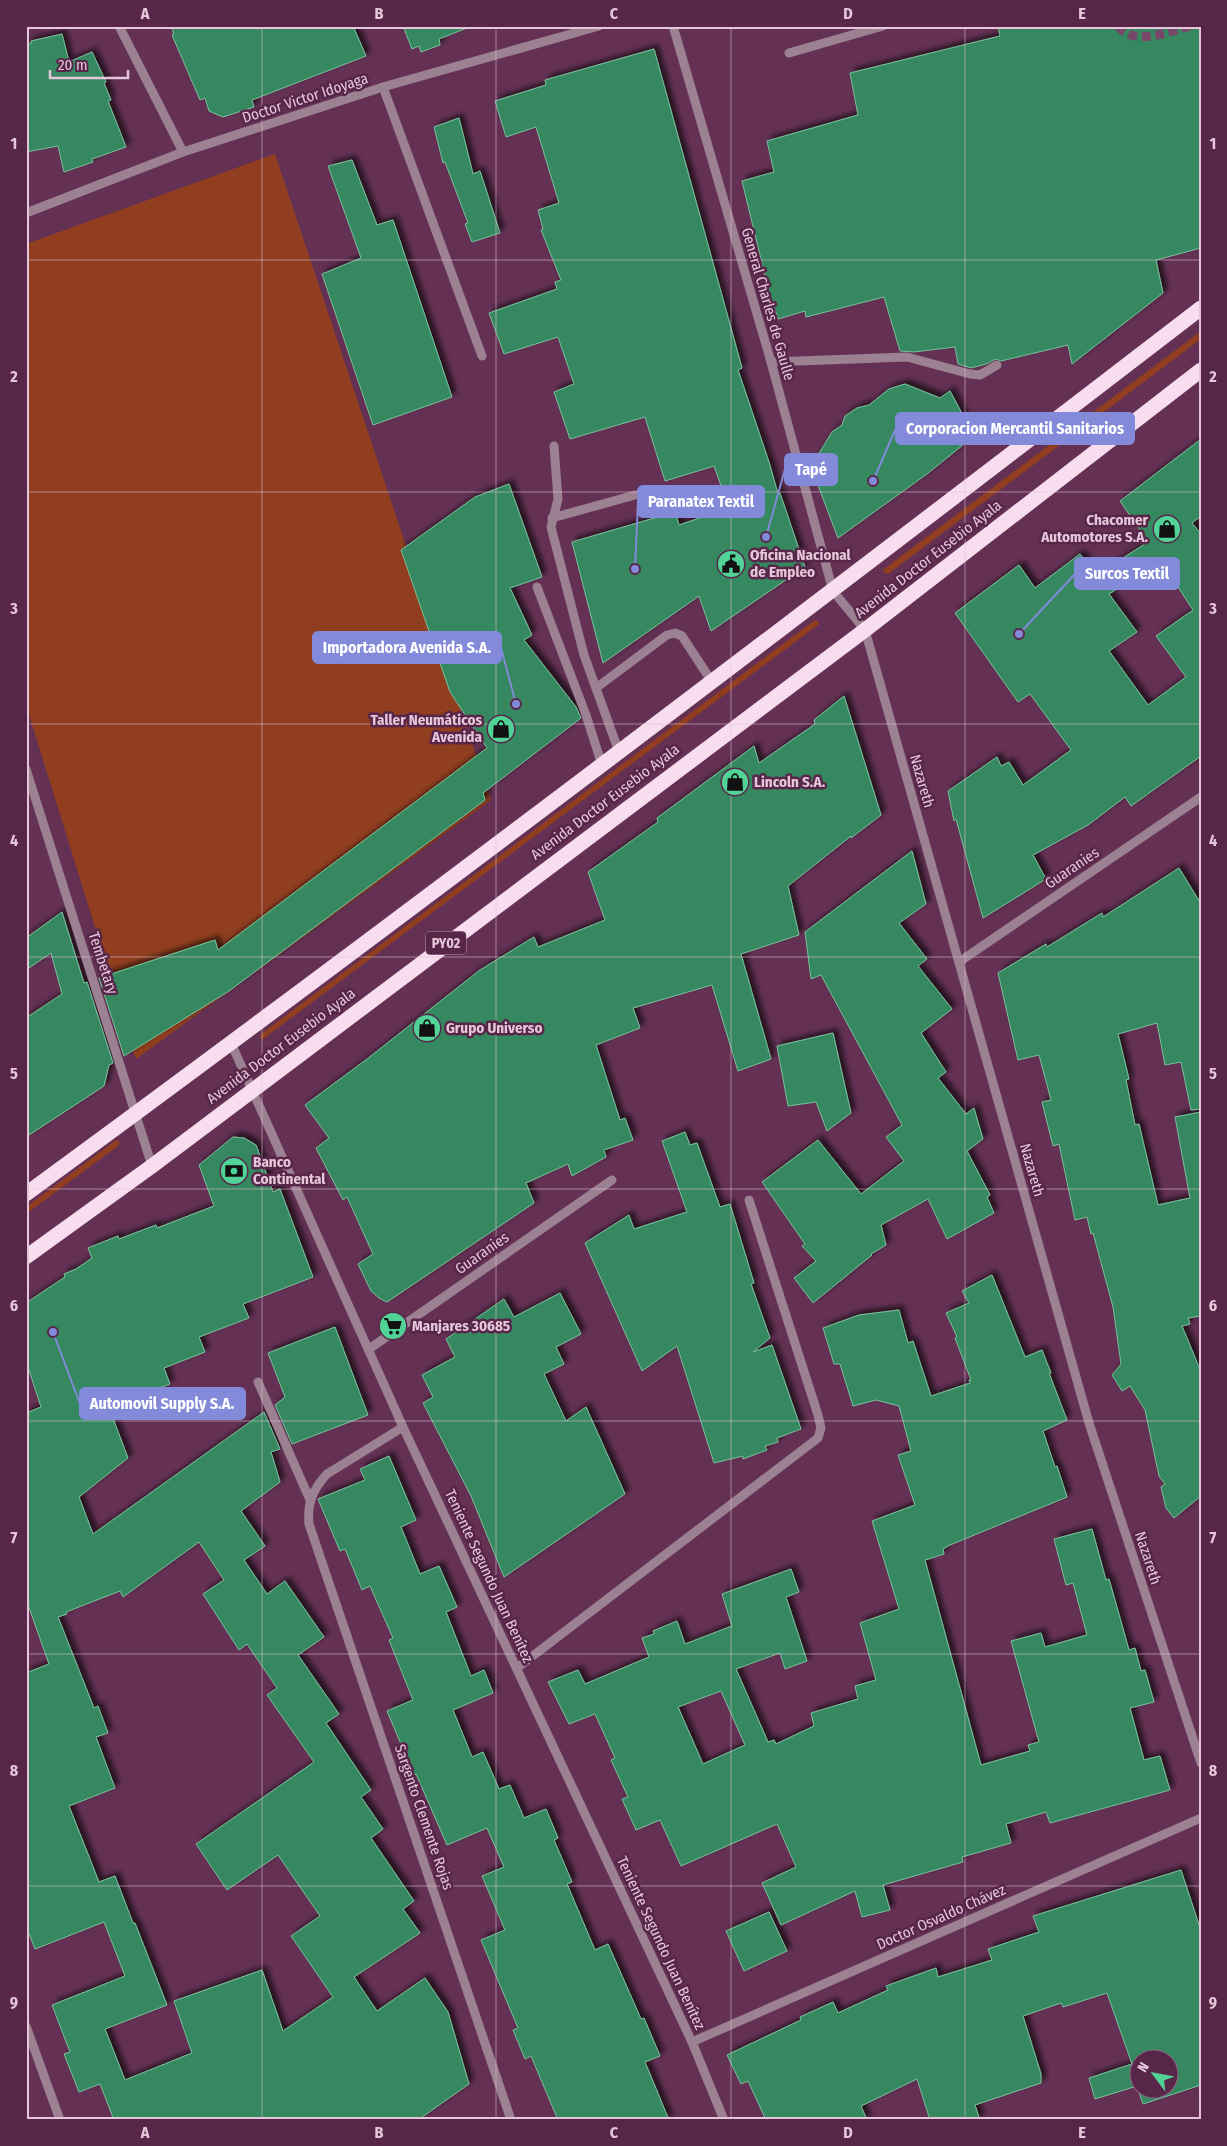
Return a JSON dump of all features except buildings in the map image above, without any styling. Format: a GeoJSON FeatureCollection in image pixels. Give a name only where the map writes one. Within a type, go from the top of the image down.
{"type":"FeatureCollection","features":[{"type":"Feature","properties":{"kind":"highway"},"geometry":{"type":"LineString","coordinates":[[26,1194],[136,1114],[833,591],[1201,308]]}},
{"type":"Feature","properties":{"kind":"highway","name":"Avenida Doctor Eusebio Ayala"},"geometry":{"type":"LineString","coordinates":[[26,1257],[152,1166],[865,630],[1201,370]]}},
{"type":"Feature","properties":{"kind":"street"},"geometry":{"type":"LineString","coordinates":[[119,26],[183,152]]}},
{"type":"Feature","properties":{"kind":"street","name":"Doctor Victor Idoyaga"},"geometry":{"type":"LineString","coordinates":[[26,213],[183,152],[384,87],[599,26]]}},
{"type":"Feature","properties":{"kind":"street","name":"General Charles de Gaulle"},"geometry":{"type":"LineString","coordinates":[[673,26],[771,362],[833,591]]}},
{"type":"Feature","properties":{"kind":"street"},"geometry":{"type":"LineString","coordinates":[[789,53],[863,29],[883,26]]}},
{"type":"Feature","properties":{"kind":"street"},"geometry":{"type":"LineString","coordinates":[[384,87],[482,356]]}},
{"type":"Feature","properties":{"kind":"street"},"geometry":{"type":"LineString","coordinates":[[771,362],[907,357],[980,375],[997,365]]}},
{"type":"Feature","properties":{"kind":"street"},"geometry":{"type":"LineString","coordinates":[[554,446],[558,499],[551,527],[584,655],[619,752]]}},
{"type":"Feature","properties":{"kind":"street"},"geometry":{"type":"LineString","coordinates":[[552,518],[635,495]]}},
{"type":"Feature","properties":{"kind":"street"},"geometry":{"type":"LineString","coordinates":[[538,587],[586,715],[602,765]]}},
{"type":"Feature","properties":{"kind":"street","name":"Nazareth"},"geometry":{"type":"LineString","coordinates":[[833,591],[865,630],[1089,1423],[1201,1763]]}},
{"type":"Feature","properties":{"kind":"street"},"geometry":{"type":"LineString","coordinates":[[596,688],[675,632],[682,636],[712,682]]}},
{"type":"Feature","properties":{"kind":"street","name":"Tembetary"},"geometry":{"type":"LineString","coordinates":[[26,769],[152,1166]]}},
{"type":"Feature","properties":{"kind":"street","name":"Guaranies"},"geometry":{"type":"LineString","coordinates":[[959,962],[1201,797]]}},
{"type":"Feature","properties":{"kind":"street","name":"Teniente Segundo Juan Benítez"},"geometry":{"type":"LineString","coordinates":[[231,1043],[403,1427],[692,2042],[724,2120]]}},
{"type":"Feature","properties":{"kind":"street","name":"Guaranies"},"geometry":{"type":"LineString","coordinates":[[369,1349],[612,1180]]}},
{"type":"Feature","properties":{"kind":"street"},"geometry":{"type":"LineString","coordinates":[[516,1668],[818,1438],[821,1428],[818,1415],[749,1200]]}},
{"type":"Feature","properties":{"kind":"street"},"geometry":{"type":"LineString","coordinates":[[258,1382],[310,1500]]}},
{"type":"Feature","properties":{"kind":"street"},"geometry":{"type":"LineString","coordinates":[[310,1500],[318,1483],[327,1474],[403,1427]]}},
{"type":"Feature","properties":{"kind":"street","name":"Sargento Clemente Rojas"},"geometry":{"type":"LineString","coordinates":[[310,1500],[310,1524],[512,2120]]}},
{"type":"Feature","properties":{"kind":"street","name":"Doctor Osvaldo Chávez"},"geometry":{"type":"LineString","coordinates":[[692,2042],[1201,1818]]}},
{"type":"Feature","properties":{"kind":"street"},"geometry":{"type":"LineString","coordinates":[[26,2026],[60,2120]]}},
{"type":"Feature","properties":{"kind":"shaded area"},"geometry":{"type":"Polygon","coordinates":[[[275,154],[491,800],[136,1059],[26,705],[26,244],[275,154]]]}},
{"type":"Feature","properties":{"kind":"shaded area"},"geometry":{"type":"Polygon","coordinates":[[[1201,331],[1201,339],[888,574],[883,572],[884,569],[1201,331]]]}},
{"type":"Feature","properties":{"kind":"shaded area"},"geometry":{"type":"Polygon","coordinates":[[[815,620],[819,622],[818,625],[263,1039],[260,1038],[261,1034],[815,620]]]}},
{"type":"Feature","properties":{"kind":"shaded area"},"geometry":{"type":"Polygon","coordinates":[[[116,1140],[120,1142],[118,1146],[26,1214],[26,1207],[116,1140]]]}},
{"type":"Feature","properties":{"kind":"tunnel"},"geometry":{"type":"LineString","coordinates":[[1118,26],[1133,36],[1142,37],[1162,34],[1190,26]]}},
{"type":"Feature","properties":{"kind":"place","name":"Corporacion Mercantil Sanitarios"},"geometry":{"type":"Point","coordinates":[873,481]}},
{"type":"Feature","properties":{"kind":"place","name":"Chacomer Automotores S.A."},"geometry":{"type":"Point","coordinates":[1167,529]}},
{"type":"Feature","properties":{"kind":"place","name":"Tapé"},"geometry":{"type":"Point","coordinates":[766,537]}},
{"type":"Feature","properties":{"kind":"place","name":"Oficina Nacional de Empleo"},"geometry":{"type":"Point","coordinates":[731,564]}},
{"type":"Feature","properties":{"kind":"place","name":"Paranatex Textil"},"geometry":{"type":"Point","coordinates":[635,569]}},
{"type":"Feature","properties":{"kind":"place","name":"Surcos Textil"},"geometry":{"type":"Point","coordinates":[1019,634]}},
{"type":"Feature","properties":{"kind":"place","name":"Importadora Avenida S.A."},"geometry":{"type":"Point","coordinates":[516,704]}},
{"type":"Feature","properties":{"kind":"place","name":"Taller Neumáticos Avenida"},"geometry":{"type":"Point","coordinates":[501,729]}},
{"type":"Feature","properties":{"kind":"place","name":"Lincoln S.A."},"geometry":{"type":"Point","coordinates":[735,782]}},
{"type":"Feature","properties":{"kind":"place","name":"Grupo Universo"},"geometry":{"type":"Point","coordinates":[427,1028]}},
{"type":"Feature","properties":{"kind":"place","name":"Banco Continental"},"geometry":{"type":"Point","coordinates":[234,1171]}},
{"type":"Feature","properties":{"kind":"place","name":"Manjares 30685"},"geometry":{"type":"Point","coordinates":[393,1326]}},
{"type":"Feature","properties":{"kind":"place","name":"Automovil Supply S.A."},"geometry":{"type":"Point","coordinates":[53,1332]}}]}
